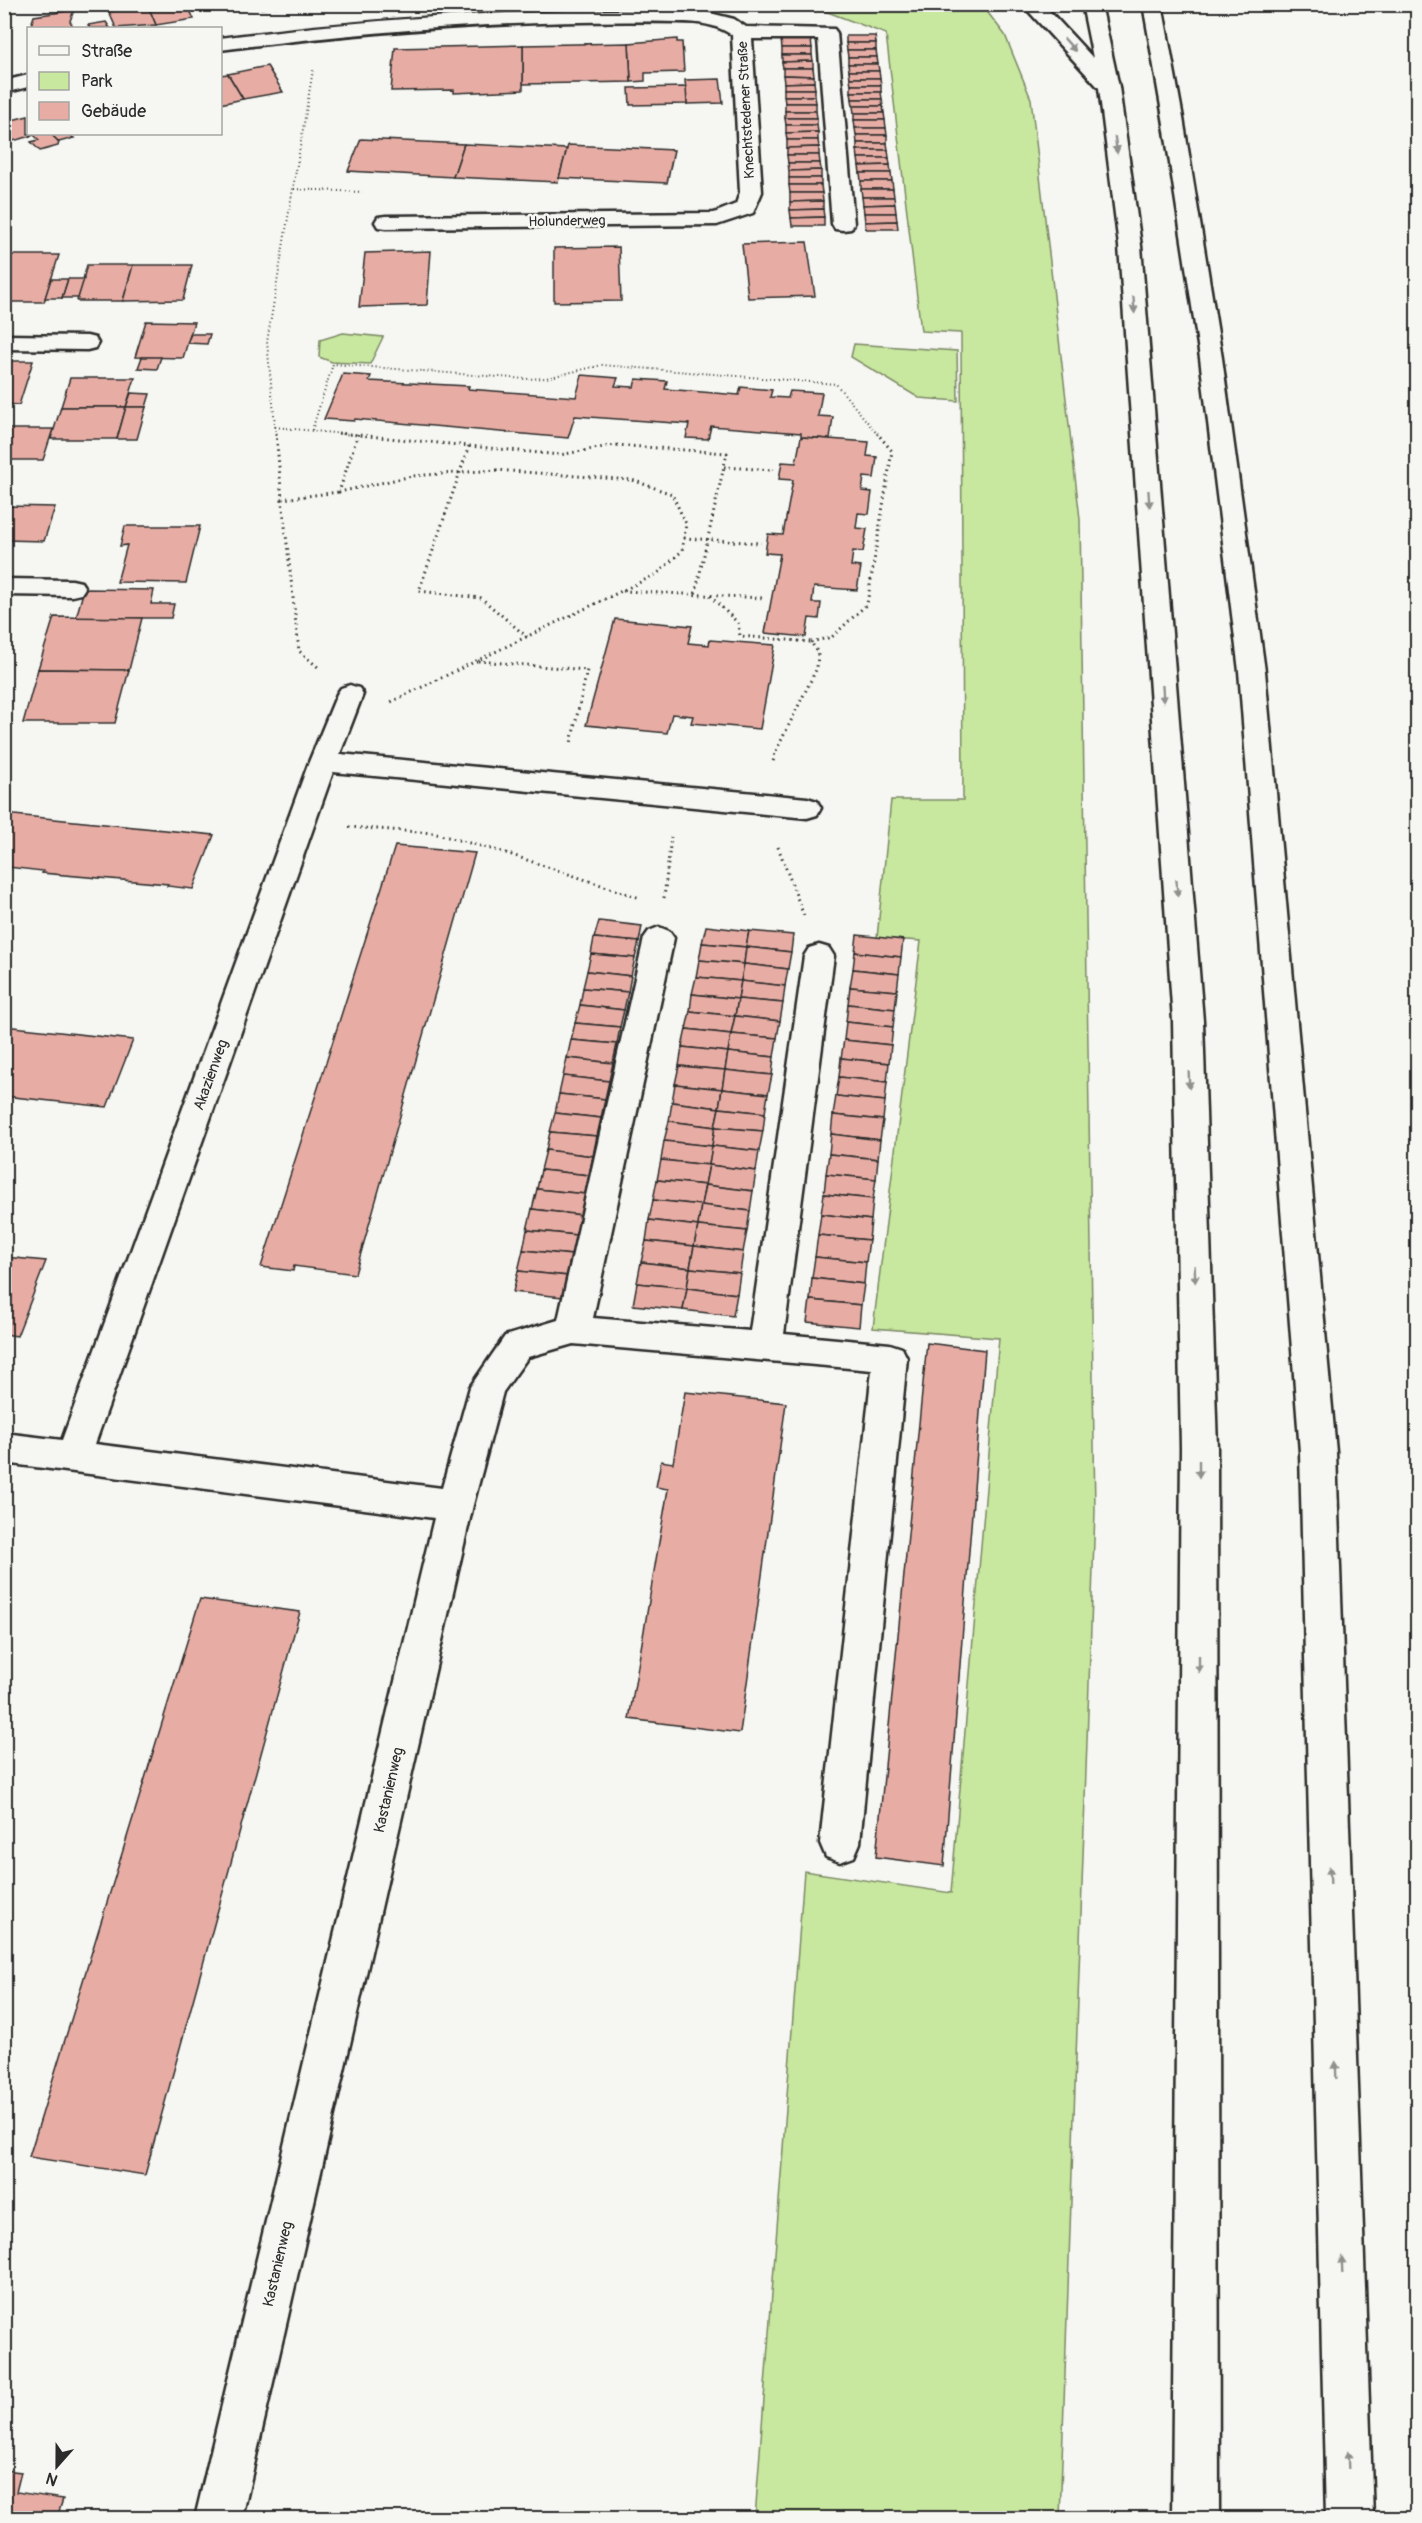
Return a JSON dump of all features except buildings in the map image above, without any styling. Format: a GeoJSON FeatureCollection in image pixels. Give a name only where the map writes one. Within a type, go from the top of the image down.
{"type":"FeatureCollection","features":[{"type":"Feature","properties":{"kind":"main road"},"geometry":{"type":"LineString","coordinates":[[1031,4],[1109,87]]}},
{"type":"Feature","properties":{"kind":"main road"},"geometry":{"type":"LineString","coordinates":[[1091,4],[1109,87],[1130,246],[1188,1033],[1199,1448],[1196,2518]]}},
{"type":"Feature","properties":{"kind":"main road"},"geometry":{"type":"LineString","coordinates":[[1152,4],[1211,358],[1252,671],[1317,1440],[1350,2518]]}},
{"type":"Feature","properties":{"kind":"main road","name":"Knechtstedener Straße"},"geometry":{"type":"LineString","coordinates":[[222,44],[319,31],[492,17],[701,11],[742,33],[751,192],[745,208]]}},
{"type":"Feature","properties":{"kind":"main road"},"geometry":{"type":"LineString","coordinates":[[742,33],[827,33],[843,224]]}},
{"type":"Feature","properties":{"kind":"main road"},"geometry":{"type":"LineString","coordinates":[[4,87],[27,81]]}},
{"type":"Feature","properties":{"kind":"main road","name":"Holunderweg"},"geometry":{"type":"LineString","coordinates":[[386,222],[717,219],[745,208]]}},
{"type":"Feature","properties":{"kind":"main road"},"geometry":{"type":"LineString","coordinates":[[4,342],[87,343]]}},
{"type":"Feature","properties":{"kind":"main road"},"geometry":{"type":"LineString","coordinates":[[4,587],[72,588]]}},
{"type":"Feature","properties":{"kind":"main road","name":"Akazienweg"},"geometry":{"type":"LineString","coordinates":[[73,1457],[323,762],[350,694]]}},
{"type":"Feature","properties":{"kind":"main road"},"geometry":{"type":"LineString","coordinates":[[323,762],[807,808]]}},
{"type":"Feature","properties":{"kind":"main road"},"geometry":{"type":"LineString","coordinates":[[661,922],[573,1330],[890,1358],[840,1843]]}},
{"type":"Feature","properties":{"kind":"main road"},"geometry":{"type":"LineString","coordinates":[[765,1346],[819,956]]}},
{"type":"Feature","properties":{"kind":"main road","name":"Kastanienweg"},"geometry":{"type":"LineString","coordinates":[[218,2518],[455,1504],[487,1387],[517,1346],[573,1330]]}},
{"type":"Feature","properties":{"kind":"main road"},"geometry":{"type":"LineString","coordinates":[[4,1448],[455,1504]]}},
{"type":"Feature","properties":{"kind":"path"},"geometry":{"type":"LineString","coordinates":[[319,31],[267,342],[298,651],[350,694]]}},
{"type":"Feature","properties":{"kind":"path"},"geometry":{"type":"LineString","coordinates":[[312,430],[333,364],[525,379],[546,378],[602,365],[837,384],[892,451],[867,604],[832,638],[811,642],[740,636],[738,623],[710,596]]}},
{"type":"Feature","properties":{"kind":"path"},"geometry":{"type":"LineString","coordinates":[[275,427],[560,455],[615,445],[727,453],[695,595]]}},
{"type":"Feature","properties":{"kind":"path"},"geometry":{"type":"LineString","coordinates":[[339,492],[358,434]]}},
{"type":"Feature","properties":{"kind":"path"},"geometry":{"type":"LineString","coordinates":[[469,446],[419,591],[482,598],[527,637]]}},
{"type":"Feature","properties":{"kind":"path"},"geometry":{"type":"LineString","coordinates":[[724,467],[774,470]]}},
{"type":"Feature","properties":{"kind":"path"},"geometry":{"type":"LineString","coordinates":[[282,499],[339,492],[412,476],[496,470],[632,480],[672,494],[686,524],[682,550],[657,574],[337,729]]}},
{"type":"Feature","properties":{"kind":"path"},"geometry":{"type":"LineString","coordinates":[[684,538],[761,543]]}},
{"type":"Feature","properties":{"kind":"path"},"geometry":{"type":"LineString","coordinates":[[622,591],[763,598]]}},
{"type":"Feature","properties":{"kind":"path"},"geometry":{"type":"LineString","coordinates":[[811,642],[818,653],[817,668],[776,753],[763,804],[819,956]]}},
{"type":"Feature","properties":{"kind":"path"},"geometry":{"type":"LineString","coordinates":[[477,661],[587,670],[561,785]]}},
{"type":"Feature","properties":{"kind":"path"},"geometry":{"type":"LineString","coordinates":[[301,823],[433,833],[506,853],[661,922],[676,796]]}},
{"type":"Feature","properties":{"kind":"green space"},"geometry":{"type":"Polygon","coordinates":[[[809,5],[982,5],[1005,35],[1031,99],[1080,519],[1095,1511],[1060,2518],[755,2518],[804,1871],[951,1893],[999,1338],[873,1328],[921,941],[877,938],[891,800],[963,800],[961,333],[921,331],[886,34],[809,5]]]}},
{"type":"Feature","properties":{"kind":"green space"},"geometry":{"type":"Polygon","coordinates":[[[343,333],[383,337],[370,364],[332,362],[319,357],[320,340],[343,333]]]}},
{"type":"Feature","properties":{"kind":"green space"},"geometry":{"type":"Polygon","coordinates":[[[854,344],[957,351],[958,401],[919,398],[851,357],[854,344]]]}}]}
